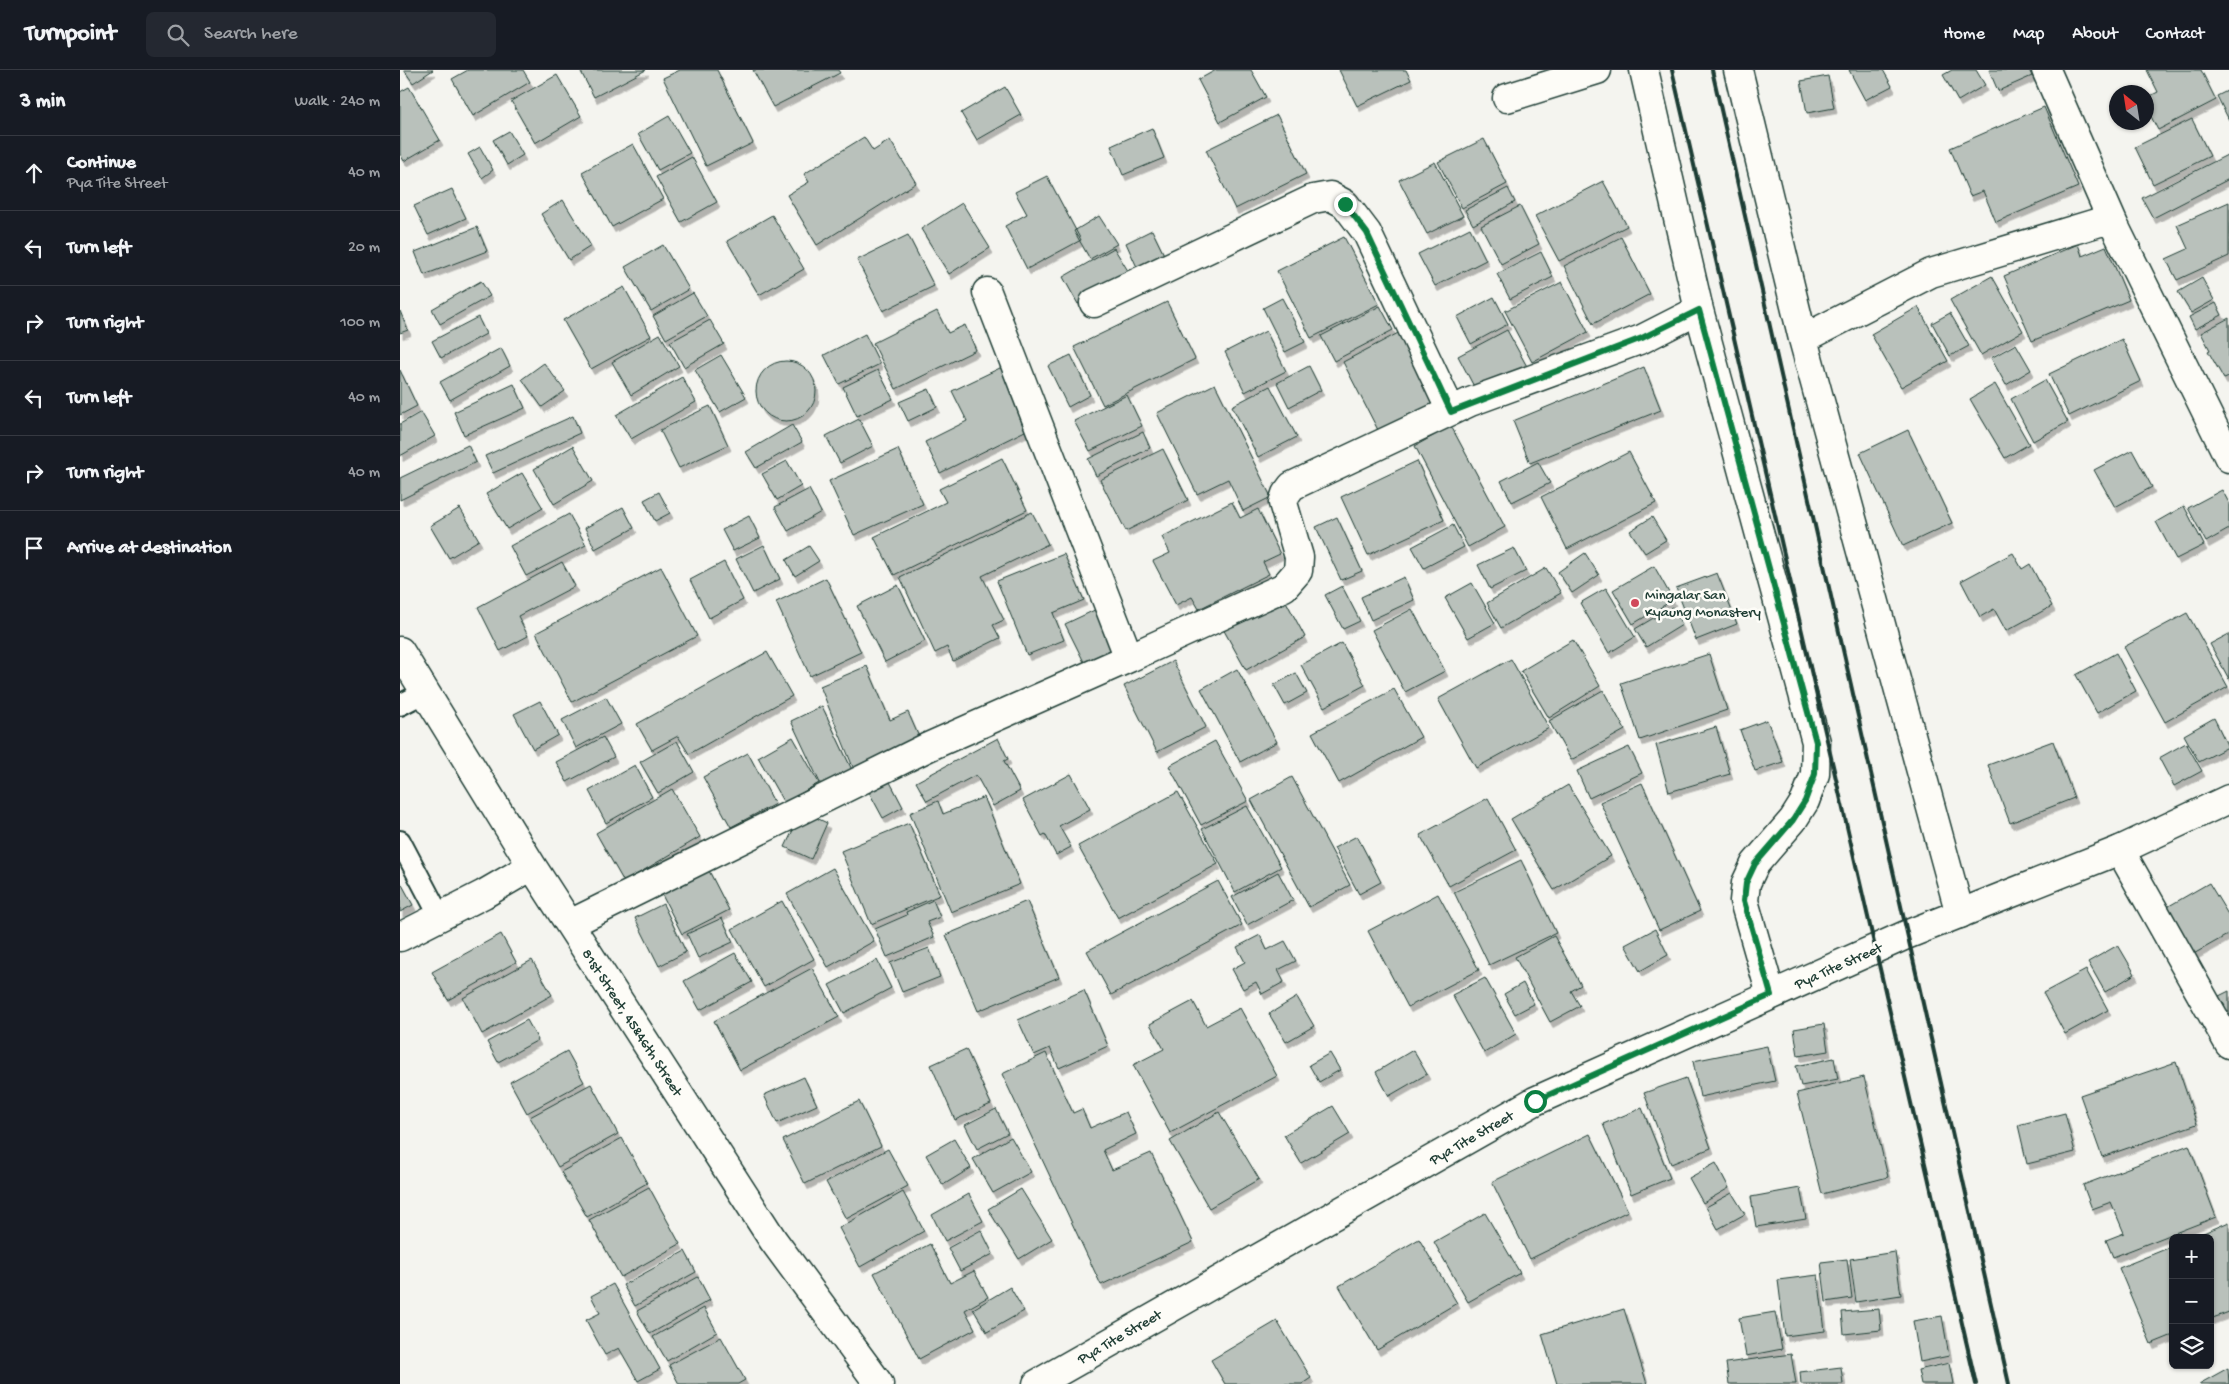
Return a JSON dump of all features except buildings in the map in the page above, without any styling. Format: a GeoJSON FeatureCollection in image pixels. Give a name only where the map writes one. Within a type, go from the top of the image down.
{"type":"FeatureCollection","features":[{"type":"Feature","properties":{"kind":"street"},"geometry":{"type":"LineString","coordinates":[[1507,98],[1597,70]]}},
{"type":"Feature","properties":{"kind":"street"},"geometry":{"type":"LineString","coordinates":[[1644,70],[1699,310],[1816,742],[1815,774],[1805,801],[1793,820],[1755,864],[1746,883],[1744,901],[1771,995]]}},
{"type":"Feature","properties":{"kind":"street"},"geometry":{"type":"LineString","coordinates":[[1738,70],[1803,338],[1960,914]]}},
{"type":"Feature","properties":{"kind":"street"},"geometry":{"type":"LineString","coordinates":[[2046,70],[2114,225],[2229,458]]}},
{"type":"Feature","properties":{"kind":"street"},"geometry":{"type":"LineString","coordinates":[[1094,303],[1313,198],[1330,196],[1345,204],[1367,233],[1451,412]]}},
{"type":"Feature","properties":{"kind":"street"},"geometry":{"type":"LineString","coordinates":[[1803,338],[1931,273],[2082,226],[2103,221],[2114,225]]}},
{"type":"Feature","properties":{"kind":"street"},"geometry":{"type":"LineString","coordinates":[[987,292],[1130,658]]}},
{"type":"Feature","properties":{"kind":"street"},"geometry":{"type":"LineString","coordinates":[[570,924],[928,747],[1130,658],[1284,586],[1298,572],[1299,557],[1283,503],[1286,494],[1292,486],[1451,412],[1642,338],[1699,310]]}},
{"type":"Feature","properties":{"kind":"street","name":"81st Street, 45&46th Street"},"geometry":{"type":"LineString","coordinates":[[400,651],[532,866],[773,1240],[879,1384]]}},
{"type":"Feature","properties":{"kind":"street","name":"Pya Tite Street"},"geometry":{"type":"LineString","coordinates":[[1037,1384],[1535,1101],[1906,935],[2120,850],[2229,799]]}},
{"type":"Feature","properties":{"kind":"street"},"geometry":{"type":"LineString","coordinates":[[2120,850],[2229,1044]]}},
{"type":"Feature","properties":{"kind":"street"},"geometry":{"type":"LineString","coordinates":[[400,937],[532,866]]}},
{"type":"Feature","properties":{"kind":"lane"},"geometry":{"type":"LineString","coordinates":[[400,705],[425,692]]}},
{"type":"Feature","properties":{"kind":"lane"},"geometry":{"type":"LineString","coordinates":[[400,841],[440,917]]}},
{"type":"Feature","properties":{"kind":"railway"},"geometry":{"type":"LineString","coordinates":[[1672,70],[1976,1384]]}},
{"type":"Feature","properties":{"kind":"railway"},"geometry":{"type":"LineString","coordinates":[[1712,70],[2009,1384]]}},
{"type":"Feature","properties":{"kind":"place","name":"Mingalar San Kyaung Monastery"},"geometry":{"type":"Point","coordinates":[1635,603]}},
{"type":"Feature","properties":{"kind":"route"},"geometry":{"type":"LineString","coordinates":[[1345,204],[1367,233],[1451,412],[1470,402],[1642,338],[1699,310],[1816,742],[1815,774],[1805,801],[1793,820],[1755,864],[1746,883],[1744,901],[1771,995],[1535,1101]]}}]}
